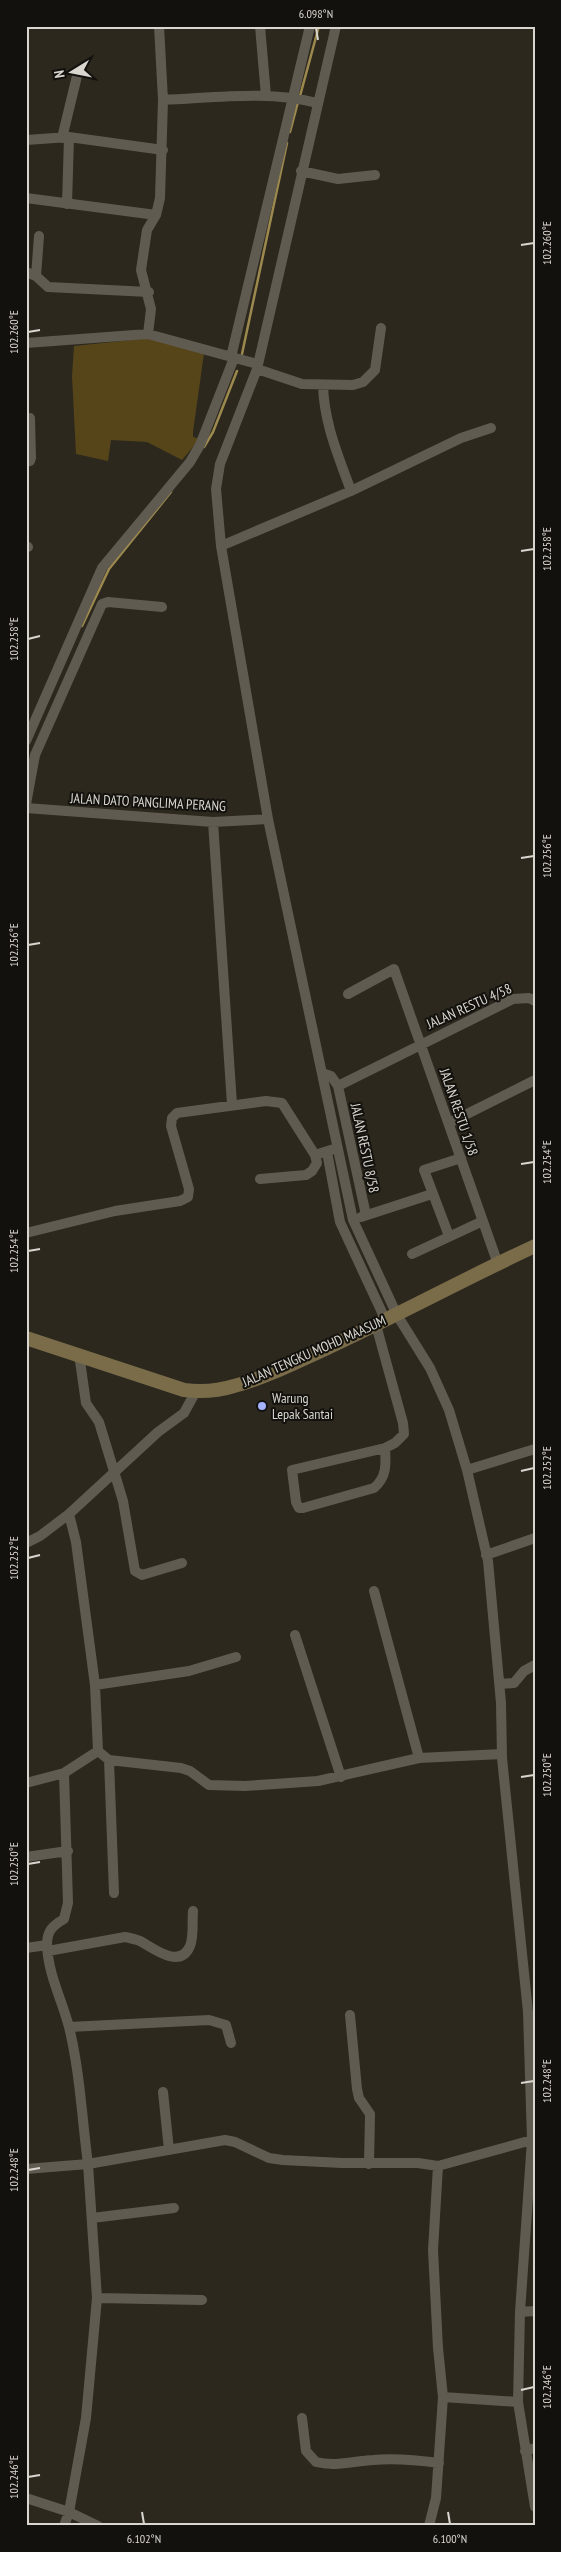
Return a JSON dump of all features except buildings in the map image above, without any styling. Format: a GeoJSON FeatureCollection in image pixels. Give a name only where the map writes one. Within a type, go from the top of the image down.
{"type":"FeatureCollection","features":[{"type":"Feature","properties":{"kind":"main road","name":"JALAN TENGKU MOHD MAASUM"},"geometry":{"type":"LineString","coordinates":[[26,1338],[184,1390],[196,1391],[234,1386],[290,1365],[535,1246]]}},
{"type":"Feature","properties":{"kind":"street"},"geometry":{"type":"LineString","coordinates":[[148,334],[151,309],[149,292],[143,282],[141,270],[147,230],[156,215],[160,198],[163,150],[163,100],[159,26]]}},
{"type":"Feature","properties":{"kind":"street"},"geometry":{"type":"LineString","coordinates":[[260,26],[266,96]]}},
{"type":"Feature","properties":{"kind":"street"},"geometry":{"type":"LineString","coordinates":[[26,741],[102,568],[190,462],[204,436],[233,357],[310,26]]}},
{"type":"Feature","properties":{"kind":"street"},"geometry":{"type":"LineString","coordinates":[[336,26],[257,367],[216,478],[221,546],[268,819],[303,995],[322,1073],[340,1222],[386,1320],[430,1368],[449,1410],[467,1470],[486,1554],[500,1684],[502,1754],[528,2012],[533,2111],[520,2312],[518,2402],[530,2450],[535,2507]]}},
{"type":"Feature","properties":{"kind":"street"},"geometry":{"type":"LineString","coordinates":[[67,204],[65,138],[77,76]]}},
{"type":"Feature","properties":{"kind":"street"},"geometry":{"type":"LineString","coordinates":[[163,100],[266,96],[295,97],[317,103]]}},
{"type":"Feature","properties":{"kind":"street"},"geometry":{"type":"LineString","coordinates":[[26,140],[65,138],[163,150]]}},
{"type":"Feature","properties":{"kind":"street"},"geometry":{"type":"LineString","coordinates":[[301,172],[338,179],[375,174]]}},
{"type":"Feature","properties":{"kind":"street"},"geometry":{"type":"LineString","coordinates":[[26,198],[156,215]]}},
{"type":"Feature","properties":{"kind":"street"},"geometry":{"type":"LineString","coordinates":[[39,236],[31,274],[48,287],[149,292]]}},
{"type":"Feature","properties":{"kind":"street"},"geometry":{"type":"LineString","coordinates":[[26,343],[148,334],[233,357],[286,381],[323,385],[353,385],[370,377],[379,353],[381,328]]}},
{"type":"Feature","properties":{"kind":"street"},"geometry":{"type":"LineString","coordinates":[[323,385],[324,410],[330,434],[351,491]]}},
{"type":"Feature","properties":{"kind":"street"},"geometry":{"type":"LineString","coordinates":[[26,462],[30,461],[31,458],[30,418]]}},
{"type":"Feature","properties":{"kind":"street"},"geometry":{"type":"LineString","coordinates":[[221,546],[351,491],[461,438],[491,428]]}},
{"type":"Feature","properties":{"kind":"street"},"geometry":{"type":"LineString","coordinates":[[26,804],[35,755],[102,604],[108,602],[162,607]]}},
{"type":"Feature","properties":{"kind":"street","name":"JALAN DATO PANGLIMA PERANG"},"geometry":{"type":"LineString","coordinates":[[26,808],[214,822],[268,819]]}},
{"type":"Feature","properties":{"kind":"street"},"geometry":{"type":"LineString","coordinates":[[214,822],[232,1104]]}},
{"type":"Feature","properties":{"kind":"street","name":"JALAN RESTU 1/58"},"geometry":{"type":"LineString","coordinates":[[348,994],[394,969],[498,1264]]}},
{"type":"Feature","properties":{"kind":"street","name":"JALAN RESTU 4/58"},"geometry":{"type":"LineString","coordinates":[[338,1086],[513,999],[532,1000]]}},
{"type":"Feature","properties":{"kind":"street"},"geometry":{"type":"LineString","coordinates":[[322,1073],[331,1076],[338,1086]]}},
{"type":"Feature","properties":{"kind":"street"},"geometry":{"type":"LineString","coordinates":[[449,1123],[535,1080]]}},
{"type":"Feature","properties":{"kind":"street","name":"JALAN RESTU 8/58"},"geometry":{"type":"LineString","coordinates":[[338,1086],[366,1215]]}},
{"type":"Feature","properties":{"kind":"street"},"geometry":{"type":"LineString","coordinates":[[26,1233],[115,1211],[180,1201],[188,1197],[189,1189],[171,1126],[172,1118],[177,1113],[271,1100],[282,1103],[315,1155],[317,1163],[312,1171],[306,1175],[260,1179]]}},
{"type":"Feature","properties":{"kind":"street"},"geometry":{"type":"LineString","coordinates":[[315,1155],[332,1150]]}},
{"type":"Feature","properties":{"kind":"street"},"geometry":{"type":"LineString","coordinates":[[332,1150],[386,1320],[404,1434],[395,1443],[384,1448],[292,1470],[296,1502],[300,1508],[304,1508],[374,1488],[380,1483],[386,1467],[384,1448]]}},
{"type":"Feature","properties":{"kind":"street"},"geometry":{"type":"LineString","coordinates":[[449,1236],[424,1170],[461,1158]]}},
{"type":"Feature","properties":{"kind":"street"},"geometry":{"type":"LineString","coordinates":[[353,1220],[432,1194]]}},
{"type":"Feature","properties":{"kind":"street"},"geometry":{"type":"LineString","coordinates":[[412,1254],[483,1220]]}},
{"type":"Feature","properties":{"kind":"street"},"geometry":{"type":"LineString","coordinates":[[79,1354],[86,1403],[100,1422],[123,1501],[134,1564],[138,1574],[142,1575],[182,1562]]}},
{"type":"Feature","properties":{"kind":"street"},"geometry":{"type":"LineString","coordinates":[[26,1543],[40,1536],[69,1514],[158,1432],[184,1413],[196,1391]]}},
{"type":"Feature","properties":{"kind":"street"},"geometry":{"type":"LineString","coordinates":[[467,1470],[535,1449]]}},
{"type":"Feature","properties":{"kind":"street"},"geometry":{"type":"LineString","coordinates":[[69,1514],[76,1542],[95,1685],[98,1751],[109,1760],[181,1768],[190,1771],[209,1784],[245,1786],[318,1782],[419,1758],[502,1754]]}},
{"type":"Feature","properties":{"kind":"street"},"geometry":{"type":"LineString","coordinates":[[486,1554],[535,1538]]}},
{"type":"Feature","properties":{"kind":"street"},"geometry":{"type":"LineString","coordinates":[[374,1591],[419,1758]]}},
{"type":"Feature","properties":{"kind":"street"},"geometry":{"type":"LineString","coordinates":[[295,1635],[341,1777]]}},
{"type":"Feature","properties":{"kind":"street"},"geometry":{"type":"LineString","coordinates":[[95,1685],[189,1671],[236,1657]]}},
{"type":"Feature","properties":{"kind":"street"},"geometry":{"type":"LineString","coordinates":[[500,1684],[514,1683],[524,1671],[535,1665]]}},
{"type":"Feature","properties":{"kind":"street"},"geometry":{"type":"LineString","coordinates":[[26,1783],[64,1773],[98,1751]]}},
{"type":"Feature","properties":{"kind":"street"},"geometry":{"type":"LineString","coordinates":[[109,1760],[114,1892]]}},
{"type":"Feature","properties":{"kind":"street"},"geometry":{"type":"LineString","coordinates":[[64,1773],[68,1851],[67,1912],[64,1918],[52,1926],[48,1948],[57,1990],[69,2027],[79,2085],[88,2164],[98,2298],[86,2418],[69,2512],[64,2526]]}},
{"type":"Feature","properties":{"kind":"street"},"geometry":{"type":"LineString","coordinates":[[26,1857],[68,1851]]}},
{"type":"Feature","properties":{"kind":"street"},"geometry":{"type":"LineString","coordinates":[[26,1948],[48,1948],[125,1937],[138,1940],[164,1955],[175,1957],[184,1953],[190,1946],[193,1911]]}},
{"type":"Feature","properties":{"kind":"street"},"geometry":{"type":"LineString","coordinates":[[350,2016],[359,2098],[370,2114],[369,2164]]}},
{"type":"Feature","properties":{"kind":"street"},"geometry":{"type":"LineString","coordinates":[[69,2027],[209,2020],[226,2025],[231,2043]]}},
{"type":"Feature","properties":{"kind":"street"},"geometry":{"type":"LineString","coordinates":[[163,2092],[169,2150]]}},
{"type":"Feature","properties":{"kind":"street"},"geometry":{"type":"LineString","coordinates":[[26,2169],[88,2164],[225,2140],[235,2142],[269,2158],[369,2164],[418,2162],[438,2166],[532,2140]]}},
{"type":"Feature","properties":{"kind":"street"},"geometry":{"type":"LineString","coordinates":[[430,2526],[436,2498],[443,2397],[438,2348],[433,2250],[438,2166]]}},
{"type":"Feature","properties":{"kind":"street"},"geometry":{"type":"LineString","coordinates":[[92,2218],[174,2208]]}},
{"type":"Feature","properties":{"kind":"street"},"geometry":{"type":"LineString","coordinates":[[98,2298],[202,2300]]}},
{"type":"Feature","properties":{"kind":"street"},"geometry":{"type":"LineString","coordinates":[[520,2312],[535,2311]]}},
{"type":"Feature","properties":{"kind":"street"},"geometry":{"type":"LineString","coordinates":[[443,2397],[518,2402]]}},
{"type":"Feature","properties":{"kind":"street"},"geometry":{"type":"LineString","coordinates":[[302,2418],[306,2451],[316,2462],[338,2466],[357,2461],[412,2459],[439,2463]]}},
{"type":"Feature","properties":{"kind":"street"},"geometry":{"type":"LineString","coordinates":[[26,2498],[69,2512],[98,2526]]}},
{"type":"Feature","properties":{"kind":"shaded area"},"geometry":{"type":"Polygon","coordinates":[[[151,338],[204,353],[193,432],[193,437],[197,438],[198,441],[182,460],[147,442],[111,440],[108,461],[76,454],[72,376],[74,346],[151,338]]]}},
{"type":"Feature","properties":{"kind":"waterway"},"geometry":{"type":"LineString","coordinates":[[300,96],[319,26]]}},
{"type":"Feature","properties":{"kind":"waterway"},"geometry":{"type":"LineString","coordinates":[[290,132],[298,102]]}},
{"type":"Feature","properties":{"kind":"waterway"},"geometry":{"type":"LineString","coordinates":[[242,354],[287,143]]}},
{"type":"Feature","properties":{"kind":"waterway"},"geometry":{"type":"LineString","coordinates":[[204,447],[213,432],[237,371]]}},
{"type":"Feature","properties":{"kind":"waterway"},"geometry":{"type":"LineString","coordinates":[[82,626],[109,569],[171,492]]}},
{"type":"Feature","properties":{"kind":"place","name":"Warung Lepak Santai"},"geometry":{"type":"Point","coordinates":[262,1406]}}]}
